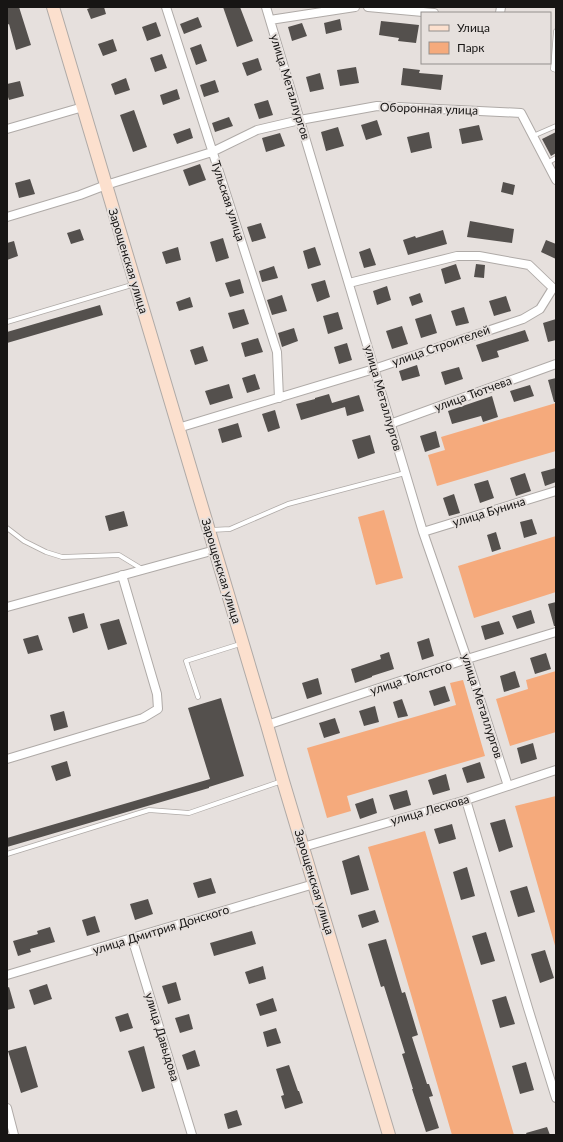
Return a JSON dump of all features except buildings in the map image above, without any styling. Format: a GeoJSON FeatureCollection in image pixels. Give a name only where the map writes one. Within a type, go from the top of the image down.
{"type":"FeatureCollection","features":[{"type":"Feature","properties":{"kind":"street","name":"Зарощенская улица"},"geometry":{"type":"LineString","coordinates":[[54,7],[82,107],[389,1135]]}},
{"type":"Feature","properties":{"kind":"street","name":"Тульская улица"},"geometry":{"type":"LineString","coordinates":[[166,7],[277,352],[279,398]]}},
{"type":"Feature","properties":{"kind":"street","name":"улица Металлургов"},"geometry":{"type":"LineString","coordinates":[[266,7],[423,532],[467,659],[508,786]]}},
{"type":"Feature","properties":{"kind":"street"},"geometry":{"type":"LineString","coordinates":[[270,20],[355,7]]}},
{"type":"Feature","properties":{"kind":"street"},"geometry":{"type":"LineString","coordinates":[[368,7],[423,12]]}},
{"type":"Feature","properties":{"kind":"street","name":"Оборонная улица"},"geometry":{"type":"LineString","coordinates":[[7,217],[212,152],[257,130],[300,120],[377,106],[521,113],[556,180]]}},
{"type":"Feature","properties":{"kind":"street"},"geometry":{"type":"LineString","coordinates":[[7,129],[82,107]]}},
{"type":"Feature","properties":{"kind":"street","name":"улица Строителей"},"geometry":{"type":"LineString","coordinates":[[178,428],[374,369],[523,319],[540,309],[553,288],[529,265],[479,256],[457,256],[349,283]]}},
{"type":"Feature","properties":{"kind":"street","name":"улица Тютчева"},"geometry":{"type":"LineString","coordinates":[[390,424],[556,364]]}},
{"type":"Feature","properties":{"kind":"street","name":"улица Бунина"},"geometry":{"type":"LineString","coordinates":[[423,532],[556,491]]}},
{"type":"Feature","properties":{"kind":"street"},"geometry":{"type":"LineString","coordinates":[[7,607],[214,550]]}},
{"type":"Feature","properties":{"kind":"street"},"geometry":{"type":"LineString","coordinates":[[7,759],[143,718],[158,709],[157,694],[122,575]]}},
{"type":"Feature","properties":{"kind":"street","name":"улица Толстого"},"geometry":{"type":"LineString","coordinates":[[267,725],[467,659],[556,632]]}},
{"type":"Feature","properties":{"kind":"street","name":"улица Лескова"},"geometry":{"type":"LineString","coordinates":[[303,847],[466,800],[556,770]]}},
{"type":"Feature","properties":{"kind":"street"},"geometry":{"type":"LineString","coordinates":[[466,800],[556,1098]]}},
{"type":"Feature","properties":{"kind":"street","name":"улица Дмитрия Донского"},"geometry":{"type":"LineString","coordinates":[[7,975],[314,884]]}},
{"type":"Feature","properties":{"kind":"street","name":"улица Давыдова"},"geometry":{"type":"LineString","coordinates":[[132,938],[192,1135]]}},
{"type":"Feature","properties":{"kind":"street"},"geometry":{"type":"LineString","coordinates":[[7,1108],[14,1135]]}},
{"type":"Feature","properties":{"kind":"lane"},"geometry":{"type":"LineString","coordinates":[[556,31],[553,70],[556,70]]}},
{"type":"Feature","properties":{"kind":"lane"},"geometry":{"type":"LineString","coordinates":[[533,136],[556,126]]}},
{"type":"Feature","properties":{"kind":"lane"},"geometry":{"type":"LineString","coordinates":[[547,163],[556,158]]}},
{"type":"Feature","properties":{"kind":"lane"},"geometry":{"type":"LineString","coordinates":[[7,322],[135,284]]}},
{"type":"Feature","properties":{"kind":"lane"},"geometry":{"type":"LineString","coordinates":[[209,530],[230,529],[288,504],[405,473]]}},
{"type":"Feature","properties":{"kind":"lane"},"geometry":{"type":"LineString","coordinates":[[7,528],[24,541],[51,554],[62,557],[119,555],[142,570]]}},
{"type":"Feature","properties":{"kind":"lane"},"geometry":{"type":"LineString","coordinates":[[198,697],[186,661],[243,643]]}},
{"type":"Feature","properties":{"kind":"lane"},"geometry":{"type":"LineString","coordinates":[[7,854],[149,810],[189,813],[283,780]]}},
{"type":"Feature","properties":{"kind":"green space"},"geometry":{"type":"Polygon","coordinates":[[[556,403],[556,451],[437,486],[428,455],[445,450],[441,437],[556,403]]]}},
{"type":"Feature","properties":{"kind":"green space"},"geometry":{"type":"Polygon","coordinates":[[[384,510],[403,578],[376,585],[358,517],[384,510]]]}},
{"type":"Feature","properties":{"kind":"green space"},"geometry":{"type":"Polygon","coordinates":[[[556,536],[556,592],[474,618],[458,566],[556,536]]]}},
{"type":"Feature","properties":{"kind":"green space"},"geometry":{"type":"Polygon","coordinates":[[[556,671],[556,732],[510,746],[496,699],[528,689],[526,680],[556,671]]]}},
{"type":"Feature","properties":{"kind":"green space"},"geometry":{"type":"Polygon","coordinates":[[[463,680],[485,756],[347,796],[351,811],[327,818],[307,748],[456,705],[450,683],[463,680]]]}},
{"type":"Feature","properties":{"kind":"green space"},"geometry":{"type":"Polygon","coordinates":[[[556,796],[556,949],[515,806],[556,796]]]}},
{"type":"Feature","properties":{"kind":"green space"},"geometry":{"type":"Polygon","coordinates":[[[425,831],[514,1135],[452,1135],[368,847],[425,831]]]}}]}
